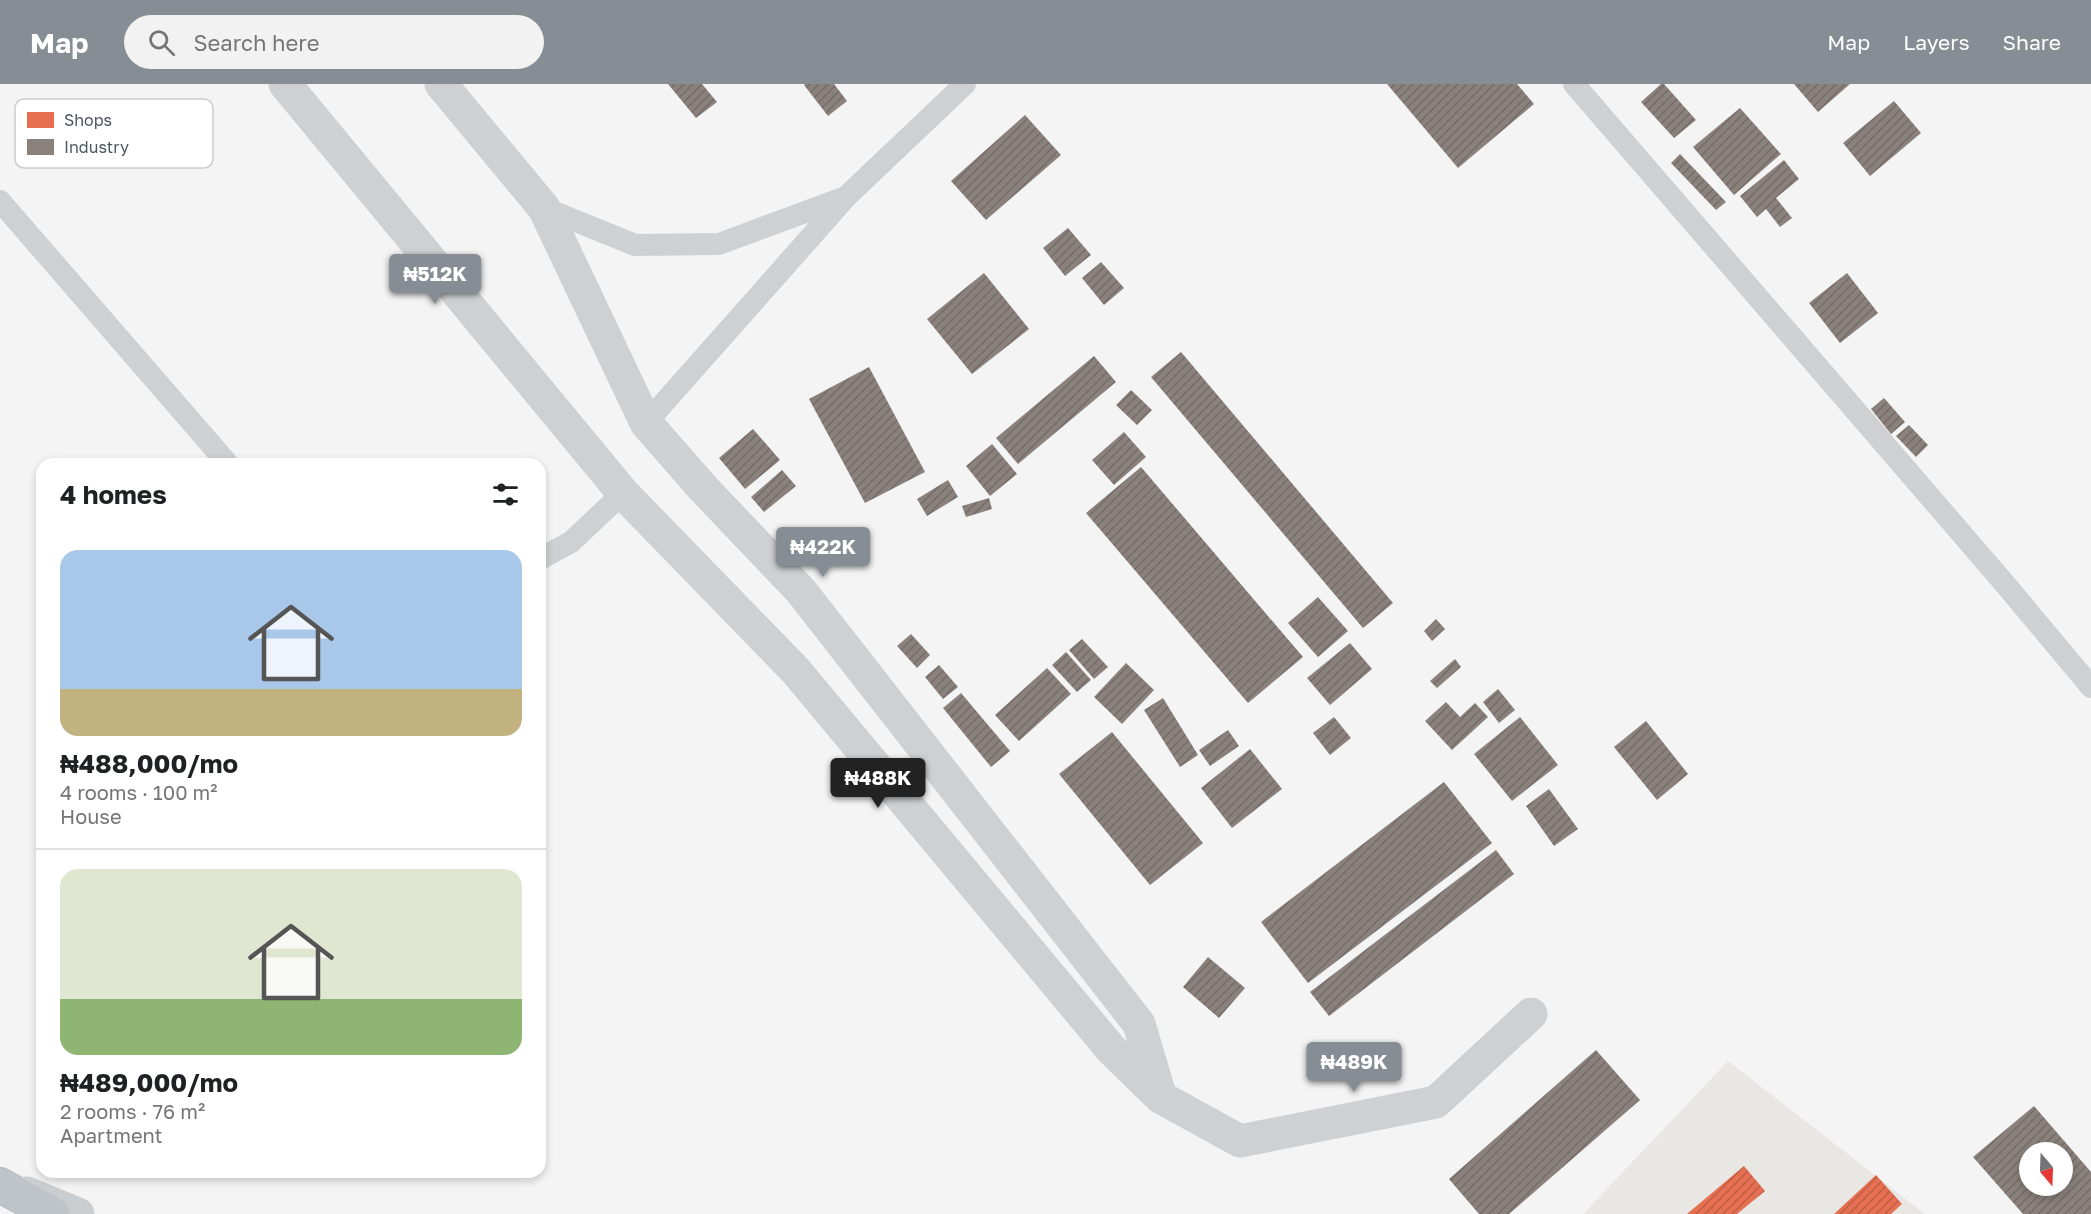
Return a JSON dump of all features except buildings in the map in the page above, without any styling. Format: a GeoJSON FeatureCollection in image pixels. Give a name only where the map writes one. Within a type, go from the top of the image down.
{"type":"FeatureCollection","features":[{"type":"Feature","properties":{"kind":"highway"},"geometry":{"type":"LineString","coordinates":[[0,1183],[54,1214]]}},
{"type":"Feature","properties":{"kind":"main road"},"geometry":{"type":"LineString","coordinates":[[0,1183],[78,1214]]}},
{"type":"Feature","properties":{"kind":"street"},"geometry":{"type":"LineString","coordinates":[[285,84],[623,493],[796,671],[1111,1049],[1160,1097],[1240,1141],[1436,1102],[1531,1014]]}},
{"type":"Feature","properties":{"kind":"street"},"geometry":{"type":"LineString","coordinates":[[441,84],[544,208],[646,423],[703,488],[801,591],[1139,1024],[1160,1097]]}},
{"type":"Feature","properties":{"kind":"lane"},"geometry":{"type":"LineString","coordinates":[[646,423],[847,196],[965,84]]}},
{"type":"Feature","properties":{"kind":"lane"},"geometry":{"type":"LineString","coordinates":[[1574,84],[2006,584],[2091,687]]}},
{"type":"Feature","properties":{"kind":"lane"},"geometry":{"type":"LineString","coordinates":[[544,208],[635,245],[719,244],[847,196]]}},
{"type":"Feature","properties":{"kind":"lane"},"geometry":{"type":"LineString","coordinates":[[0,201],[223,458]]}},
{"type":"Feature","properties":{"kind":"lane"},"geometry":{"type":"LineString","coordinates":[[546,556],[571,542],[623,493]]}},
{"type":"Feature","properties":{"kind":"shaded area"},"geometry":{"type":"Polygon","coordinates":[[[1728,1061],[1925,1214],[1583,1214],[1728,1061]]]}}]}
